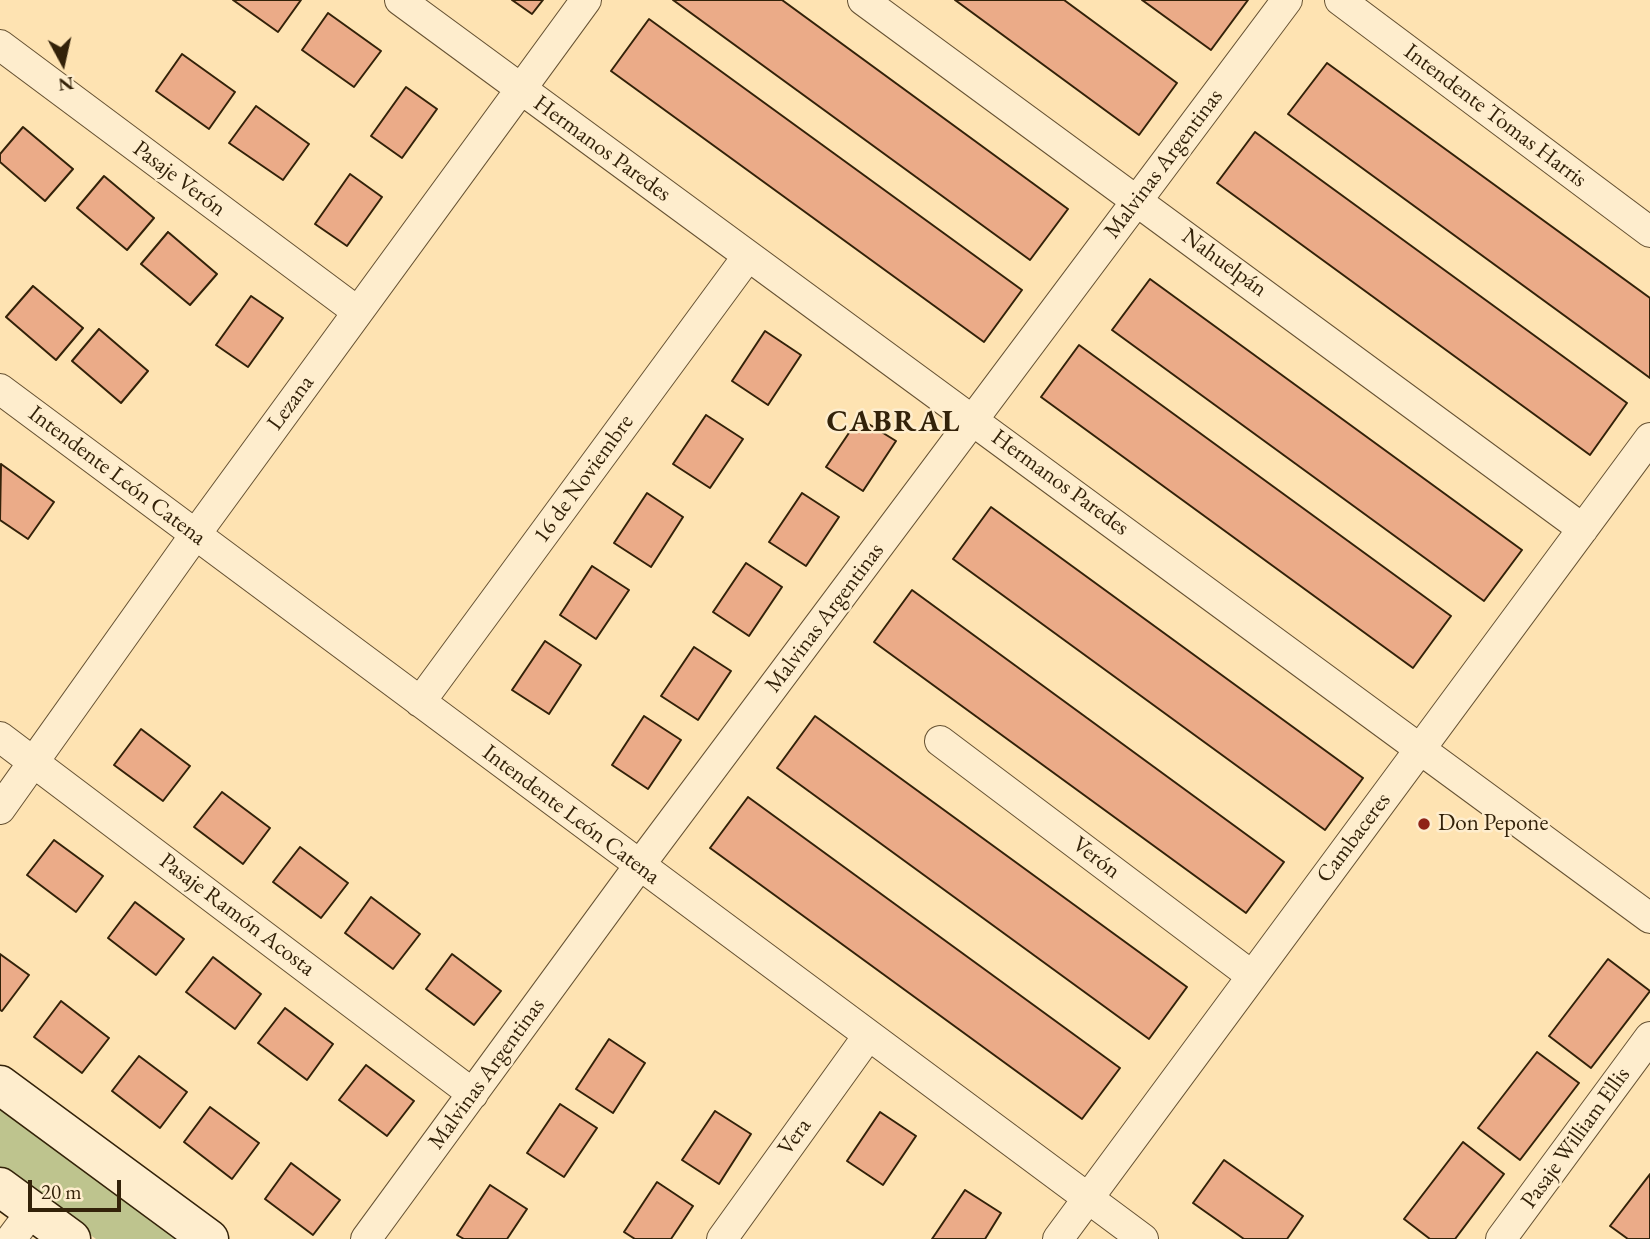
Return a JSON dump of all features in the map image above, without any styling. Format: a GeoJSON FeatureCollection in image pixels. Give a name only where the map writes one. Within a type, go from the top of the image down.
{"type":"FeatureCollection","features":[{"type":"Feature","properties":{"kind":"street","name":"Hermanos Paredes"},"geometry":{"type":"LineString","coordinates":[[400,0],[1650,918]]}},
{"type":"Feature","properties":{"kind":"street","name":"Lezana"},"geometry":{"type":"LineString","coordinates":[[0,809],[195,535],[586,0]]}},
{"type":"Feature","properties":{"kind":"street","name":"Nahuelpán"},"geometry":{"type":"LineString","coordinates":[[863,0],[1138,199],[1583,529]]}},
{"type":"Feature","properties":{"kind":"street","name":"Malvinas Argentinas"},"geometry":{"type":"LineString","coordinates":[[366,1239],[639,866],[1287,0]]}},
{"type":"Feature","properties":{"kind":"street","name":"Intendente Tomas Harris"},"geometry":{"type":"LineString","coordinates":[[1340,0],[1650,232]]}},
{"type":"Feature","properties":{"kind":"street","name":"Pasaje Verón"},"geometry":{"type":"LineString","coordinates":[[0,46],[358,312]]}},
{"type":"Feature","properties":{"kind":"street","name":"16 de Noviembre"},"geometry":{"type":"LineString","coordinates":[[420,702],[748,256]]}},
{"type":"Feature","properties":{"kind":"street","name":"Intendente León Catena"},"geometry":{"type":"LineString","coordinates":[[0,389],[1143,1239]]}},
{"type":"Feature","properties":{"kind":"street","name":"Cambaceres"},"geometry":{"type":"LineString","coordinates":[[1058,1239],[1650,438]]}},
{"type":"Feature","properties":{"kind":"street","name":"Pasaje Ramón Acosta"},"geometry":{"type":"LineString","coordinates":[[0,737],[473,1094]]}},
{"type":"Feature","properties":{"kind":"street","name":"Verón"},"geometry":{"type":"LineString","coordinates":[[940,741],[1252,976]]}},
{"type":"Feature","properties":{"kind":"street","name":"Vera"},"geometry":{"type":"LineString","coordinates":[[722,1239],[868,1035]]}},
{"type":"Feature","properties":{"kind":"street","name":"Pasaje William Ellis"},"geometry":{"type":"LineString","coordinates":[[1501,1239],[1650,1037]]}},
{"type":"Feature","properties":{"kind":"street"},"geometry":{"type":"LineString","coordinates":[[0,1085],[209,1239]]}},
{"type":"Feature","properties":{"kind":"street"},"geometry":{"type":"LineString","coordinates":[[0,1187],[22,1225],[71,1239]]}},
{"type":"Feature","properties":{"kind":"green space"},"geometry":{"type":"Polygon","coordinates":[[[0,1104],[185,1239],[96,1239],[0,1169],[0,1104]]]}},
{"type":"Feature","properties":{"kind":"building"},"geometry":{"type":"Polygon","coordinates":[[[233,0],[301,0],[278,32],[233,0]]]}},
{"type":"Feature","properties":{"kind":"building"},"geometry":{"type":"Polygon","coordinates":[[[512,0],[543,0],[532,14],[512,0]]]}},
{"type":"Feature","properties":{"kind":"building"},"geometry":{"type":"Polygon","coordinates":[[[673,0],[782,0],[1068,209],[1030,260],[673,0]]]}},
{"type":"Feature","properties":{"kind":"building"},"geometry":{"type":"Polygon","coordinates":[[[955,0],[1064,0],[1177,83],[1139,135],[955,0]]]}},
{"type":"Feature","properties":{"kind":"building"},"geometry":{"type":"Polygon","coordinates":[[[1142,0],[1248,0],[1211,50],[1142,0]]]}},
{"type":"Feature","properties":{"kind":"building"},"geometry":{"type":"Polygon","coordinates":[[[328,13],[381,51],[354,87],[302,50],[328,13]]]}},
{"type":"Feature","properties":{"kind":"building"},"geometry":{"type":"Polygon","coordinates":[[[649,19],[1022,290],[984,342],[611,71],[649,19]]]}},
{"type":"Feature","properties":{"kind":"building"},"geometry":{"type":"Polygon","coordinates":[[[182,54],[235,92],[209,129],[156,91],[182,54]]]}},
{"type":"Feature","properties":{"kind":"building"},"geometry":{"type":"Polygon","coordinates":[[[1327,63],[1650,298],[1650,378],[1288,114],[1327,63]]]}},
{"type":"Feature","properties":{"kind":"building"},"geometry":{"type":"Polygon","coordinates":[[[406,87],[437,109],[402,158],[371,136],[406,87]]]}},
{"type":"Feature","properties":{"kind":"building"},"geometry":{"type":"Polygon","coordinates":[[[256,106],[309,144],[283,180],[229,143],[256,106]]]}},
{"type":"Feature","properties":{"kind":"building"},"geometry":{"type":"Polygon","coordinates":[[[23,127],[73,169],[45,201],[0,162],[0,154],[23,127]]]}},
{"type":"Feature","properties":{"kind":"building"},"geometry":{"type":"Polygon","coordinates":[[[1255,132],[1627,403],[1590,455],[1217,183],[1255,132]]]}},
{"type":"Feature","properties":{"kind":"building"},"geometry":{"type":"Polygon","coordinates":[[[350,174],[382,197],[347,246],[315,224],[350,174]]]}},
{"type":"Feature","properties":{"kind":"building"},"geometry":{"type":"Polygon","coordinates":[[[104,176],[154,218],[127,250],[77,208],[104,176]]]}},
{"type":"Feature","properties":{"kind":"building"},"geometry":{"type":"Polygon","coordinates":[[[168,232],[217,274],[190,305],[141,264],[168,232]]]}},
{"type":"Feature","properties":{"kind":"building"},"geometry":{"type":"Polygon","coordinates":[[[1150,279],[1522,550],[1484,601],[1112,330],[1150,279]]]}},
{"type":"Feature","properties":{"kind":"building"},"geometry":{"type":"Polygon","coordinates":[[[33,286],[83,328],[56,360],[6,317],[33,286]]]}},
{"type":"Feature","properties":{"kind":"building"},"geometry":{"type":"Polygon","coordinates":[[[251,296],[283,318],[248,367],[216,345],[251,296]]]}},
{"type":"Feature","properties":{"kind":"building"},"geometry":{"type":"Polygon","coordinates":[[[99,329],[148,371],[121,403],[72,361],[99,329]]]}},
{"type":"Feature","properties":{"kind":"building"},"geometry":{"type":"Polygon","coordinates":[[[765,331],[801,355],[768,405],[732,381],[765,331]]]}},
{"type":"Feature","properties":{"kind":"building"},"geometry":{"type":"Polygon","coordinates":[[[1079,345],[1451,616],[1413,668],[1041,397],[1079,345]]]}},
{"type":"Feature","properties":{"kind":"building"},"geometry":{"type":"Polygon","coordinates":[[[706,415],[743,439],[710,488],[673,464],[706,415]]]}},
{"type":"Feature","properties":{"kind":"building"},"geometry":{"type":"Polygon","coordinates":[[[859,418],[896,441],[863,491],[826,467],[859,418]]]}},
{"type":"Feature","properties":{"kind":"building"},"geometry":{"type":"Polygon","coordinates":[[[1,464],[54,502],[28,539],[0,520],[1,464]]]}},
{"type":"Feature","properties":{"kind":"building"},"geometry":{"type":"Polygon","coordinates":[[[647,493],[683,517],[651,567],[614,543],[647,493]]]}},
{"type":"Feature","properties":{"kind":"building"},"geometry":{"type":"Polygon","coordinates":[[[802,493],[839,517],[806,566],[769,542],[802,493]]]}},
{"type":"Feature","properties":{"kind":"building"},"geometry":{"type":"Polygon","coordinates":[[[991,507],[1363,778],[1325,830],[953,559],[991,507]]]}},
{"type":"Feature","properties":{"kind":"building"},"geometry":{"type":"Polygon","coordinates":[[[746,563],[782,587],[749,636],[713,612],[746,563]]]}},
{"type":"Feature","properties":{"kind":"building"},"geometry":{"type":"Polygon","coordinates":[[[592,566],[629,590],[596,639],[560,615],[592,566]]]}},
{"type":"Feature","properties":{"kind":"building"},"geometry":{"type":"Polygon","coordinates":[[[912,590],[1284,862],[1246,913],[874,642],[912,590]]]}},
{"type":"Feature","properties":{"kind":"building"},"geometry":{"type":"Polygon","coordinates":[[[545,641],[581,665],[549,714],[512,690],[545,641]]]}},
{"type":"Feature","properties":{"kind":"building"},"geometry":{"type":"Polygon","coordinates":[[[694,647],[731,671],[698,720],[661,696],[694,647]]]}},
{"type":"Feature","properties":{"kind":"building"},"geometry":{"type":"Polygon","coordinates":[[[644,716],[681,740],[648,789],[612,765],[644,716]]]}},
{"type":"Feature","properties":{"kind":"building"},"geometry":{"type":"Polygon","coordinates":[[[815,716],[1187,987],[1149,1039],[777,768],[815,716]]]}},
{"type":"Feature","properties":{"kind":"building"},"geometry":{"type":"Polygon","coordinates":[[[141,729],[190,766],[163,801],[114,765],[141,729]]]}},
{"type":"Feature","properties":{"kind":"building"},"geometry":{"type":"Polygon","coordinates":[[[222,792],[270,828],[243,864],[194,827],[222,792]]]}},
{"type":"Feature","properties":{"kind":"building"},"geometry":{"type":"Polygon","coordinates":[[[748,797],[1120,1068],[1082,1119],[710,848],[748,797]]]}},
{"type":"Feature","properties":{"kind":"building"},"geometry":{"type":"Polygon","coordinates":[[[54,840],[103,876],[76,912],[27,875],[54,840]]]}},
{"type":"Feature","properties":{"kind":"building"},"geometry":{"type":"Polygon","coordinates":[[[300,847],[348,883],[321,918],[273,882],[300,847]]]}},
{"type":"Feature","properties":{"kind":"building"},"geometry":{"type":"Polygon","coordinates":[[[371,897],[420,934],[393,969],[345,933],[371,897]]]}},
{"type":"Feature","properties":{"kind":"building"},"geometry":{"type":"Polygon","coordinates":[[[135,902],[184,939],[156,975],[108,938],[135,902]]]}},
{"type":"Feature","properties":{"kind":"building"},"geometry":{"type":"Polygon","coordinates":[[[0,954],[29,975],[2,1011],[0,1010],[0,954]]]}},
{"type":"Feature","properties":{"kind":"building"},"geometry":{"type":"Polygon","coordinates":[[[452,954],[501,991],[474,1025],[426,989],[452,954]]]}},
{"type":"Feature","properties":{"kind":"building"},"geometry":{"type":"Polygon","coordinates":[[[213,957],[261,994],[235,1029],[186,992],[213,957]]]}},
{"type":"Feature","properties":{"kind":"building"},"geometry":{"type":"Polygon","coordinates":[[[1608,959],[1650,991],[1591,1068],[1549,1036],[1608,959]]]}},
{"type":"Feature","properties":{"kind":"building"},"geometry":{"type":"Polygon","coordinates":[[[61,1001],[109,1038],[82,1073],[34,1037],[61,1001]]]}},
{"type":"Feature","properties":{"kind":"building"},"geometry":{"type":"Polygon","coordinates":[[[285,1008],[333,1044],[307,1080],[258,1043],[285,1008]]]}},
{"type":"Feature","properties":{"kind":"building"},"geometry":{"type":"Polygon","coordinates":[[[609,1039],[645,1063],[613,1113],[576,1089],[609,1039]]]}},
{"type":"Feature","properties":{"kind":"building"},"geometry":{"type":"Polygon","coordinates":[[[1537,1052],[1579,1083],[1520,1160],[1478,1128],[1537,1052]]]}},
{"type":"Feature","properties":{"kind":"building"},"geometry":{"type":"Polygon","coordinates":[[[139,1056],[187,1092],[160,1128],[112,1091],[139,1056]]]}},
{"type":"Feature","properties":{"kind":"building"},"geometry":{"type":"Polygon","coordinates":[[[366,1065],[414,1101],[387,1136],[339,1100],[366,1065]]]}},
{"type":"Feature","properties":{"kind":"building"},"geometry":{"type":"Polygon","coordinates":[[[560,1104],[597,1128],[564,1177],[527,1153],[560,1104]]]}},
{"type":"Feature","properties":{"kind":"building"},"geometry":{"type":"Polygon","coordinates":[[[210,1107],[259,1143],[232,1179],[184,1142],[210,1107]]]}},
{"type":"Feature","properties":{"kind":"building"},"geometry":{"type":"Polygon","coordinates":[[[715,1111],[751,1134],[719,1184],[682,1160],[715,1111]]]}},
{"type":"Feature","properties":{"kind":"building"},"geometry":{"type":"Polygon","coordinates":[[[880,1112],[916,1136],[883,1185],[847,1161],[880,1112]]]}},
{"type":"Feature","properties":{"kind":"building"},"geometry":{"type":"Polygon","coordinates":[[[1463,1142],[1504,1174],[1455,1239],[1430,1239],[1404,1219],[1463,1142]]]}},
{"type":"Feature","properties":{"kind":"building"},"geometry":{"type":"Polygon","coordinates":[[[1224,1160],[1303,1216],[1287,1239],[1244,1239],[1193,1203],[1224,1160]]]}},
{"type":"Feature","properties":{"kind":"building"},"geometry":{"type":"Polygon","coordinates":[[[291,1163],[340,1200],[313,1235],[265,1199],[291,1163]]]}},
{"type":"Feature","properties":{"kind":"building"},"geometry":{"type":"Polygon","coordinates":[[[1650,1174],[1650,1239],[1628,1239],[1610,1226],[1650,1174]]]}},
{"type":"Feature","properties":{"kind":"building"},"geometry":{"type":"Polygon","coordinates":[[[657,1182],[693,1206],[671,1239],[635,1239],[624,1232],[657,1182]]]}},
{"type":"Feature","properties":{"kind":"building"},"geometry":{"type":"Polygon","coordinates":[[[490,1185],[527,1209],[507,1239],[464,1239],[457,1235],[490,1185]]]}},
{"type":"Feature","properties":{"kind":"building"},"geometry":{"type":"Polygon","coordinates":[[[965,1190],[1001,1213],[985,1239],[932,1239],[965,1190]]]}},
{"type":"Feature","properties":{"kind":"place","name":"Don Pepone"},"geometry":{"type":"Point","coordinates":[1424,824]}},
{"type":"Feature","properties":{"kind":"district","name":"CABRAL"},"geometry":{"type":"Point","coordinates":[894,423]}}]}
